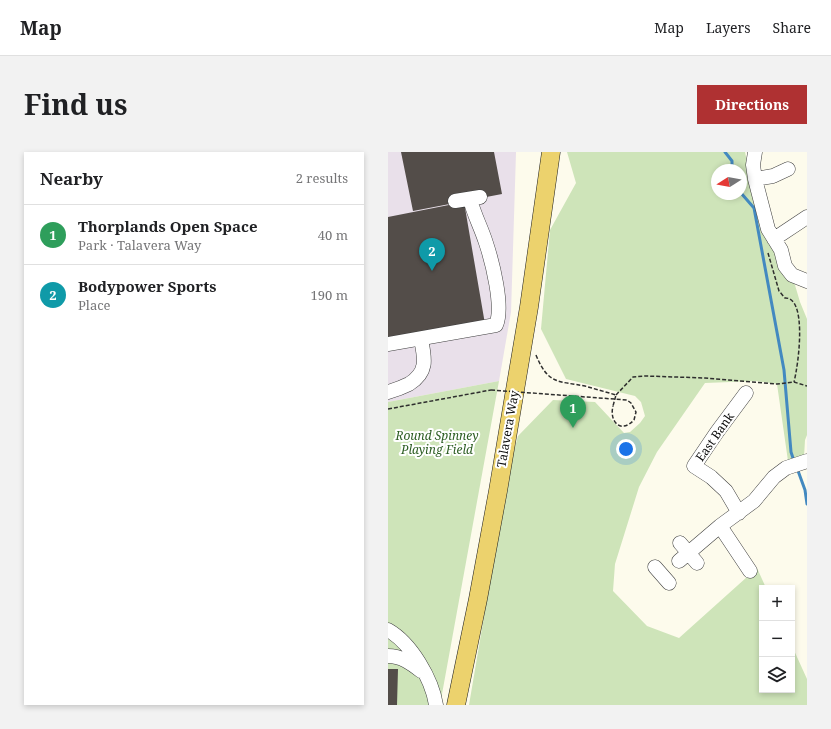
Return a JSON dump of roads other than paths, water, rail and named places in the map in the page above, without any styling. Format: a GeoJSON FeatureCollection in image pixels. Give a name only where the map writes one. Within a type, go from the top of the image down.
{"type":"FeatureCollection","features":[{"type":"Feature","properties":{"kind":"main road","name":"Talavera Way"},"geometry":{"type":"LineString","coordinates":[[456,705],[498,491],[529,307],[551,152]]}},
{"type":"Feature","properties":{"kind":"street"},"geometry":{"type":"LineString","coordinates":[[755,152],[753,165],[755,179],[768,229],[781,250],[785,266],[792,275],[807,281]]}},
{"type":"Feature","properties":{"kind":"street"},"geometry":{"type":"LineString","coordinates":[[755,179],[773,176],[788,169]]}},
{"type":"Feature","properties":{"kind":"street"},"geometry":{"type":"LineString","coordinates":[[388,344],[496,325],[499,318],[498,296],[486,242],[474,213],[475,198],[455,201]]}},
{"type":"Feature","properties":{"kind":"street"},"geometry":{"type":"LineString","coordinates":[[774,239],[807,217]]}},
{"type":"Feature","properties":{"kind":"street"},"geometry":{"type":"LineString","coordinates":[[388,392],[406,385],[418,378],[422,372],[424,360],[421,339]]}},
{"type":"Feature","properties":{"kind":"street","name":"East Bank"},"geometry":{"type":"LineString","coordinates":[[739,513],[726,491],[694,466],[746,393]]}},
{"type":"Feature","properties":{"kind":"street"},"geometry":{"type":"LineString","coordinates":[[675,564],[720,526],[754,501],[774,477],[786,468],[807,462]]}},
{"type":"Feature","properties":{"kind":"street"},"geometry":{"type":"LineString","coordinates":[[720,526],[750,571]]}},
{"type":"Feature","properties":{"kind":"street"},"geometry":{"type":"LineString","coordinates":[[388,630],[395,634],[414,654],[435,695],[436,705]]}},
{"type":"Feature","properties":{"kind":"street"},"geometry":{"type":"LineString","coordinates":[[388,656],[404,659],[426,675]]}},
{"type":"Feature","properties":{"kind":"waterway"},"geometry":{"type":"LineString","coordinates":[[725,152],[732,161],[732,164]]}},
{"type":"Feature","properties":{"kind":"waterway"},"geometry":{"type":"LineString","coordinates":[[747,200],[754,208],[784,370],[791,452],[794,461]]}},
{"type":"Feature","properties":{"kind":"waterway"},"geometry":{"type":"LineString","coordinates":[[797,468],[805,490],[807,504]]}},
{"type":"Feature","properties":{"kind":"place","name":"Bodypower Sports"},"geometry":{"type":"Point","coordinates":[432,271]}},
{"type":"Feature","properties":{"kind":"place","name":"Thorplands Open Space"},"geometry":{"type":"Point","coordinates":[573,428]}},
{"type":"Feature","properties":{"kind":"park label","name":"Round Spinney Playing Field"},"geometry":{"type":"Point","coordinates":[437,443]}}]}
